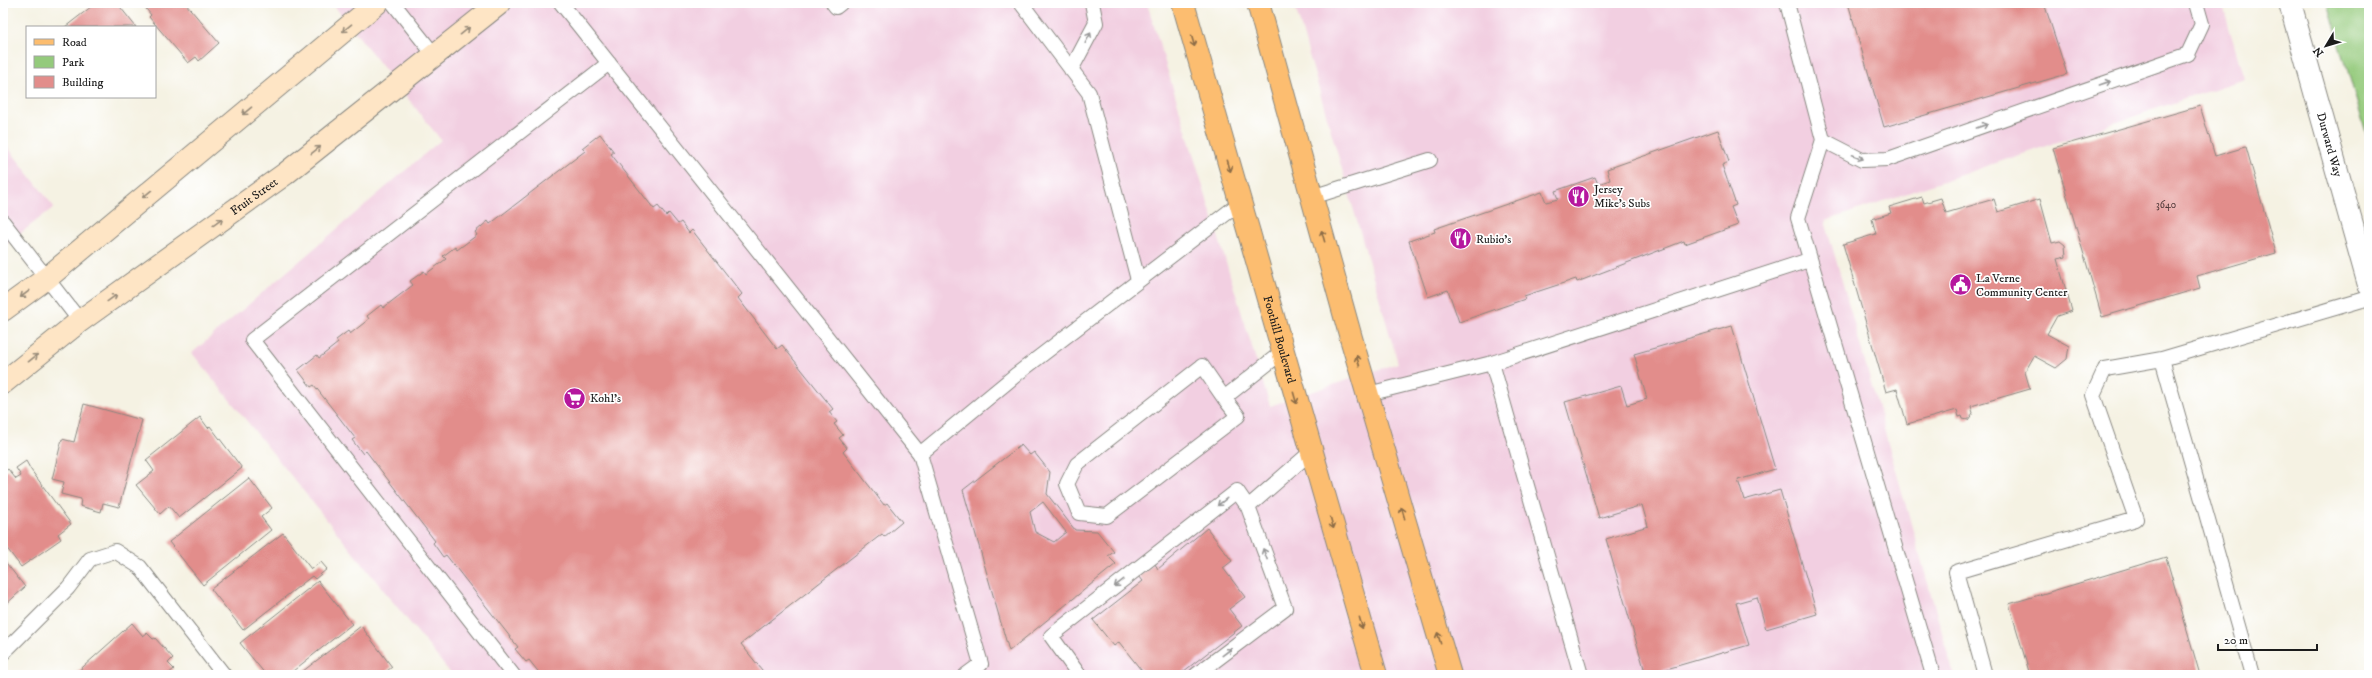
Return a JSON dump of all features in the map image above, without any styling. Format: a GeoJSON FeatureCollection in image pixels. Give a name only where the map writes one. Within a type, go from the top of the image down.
{"type":"FeatureCollection","features":[{"type":"Feature","properties":{"kind":"main road"},"geometry":{"type":"LineString","coordinates":[[3,310],[47,278],[377,3]]}},
{"type":"Feature","properties":{"kind":"main road","name":"Fruit Street"},"geometry":{"type":"LineString","coordinates":[[3,383],[80,321],[286,174],[500,3]]}},
{"type":"Feature","properties":{"kind":"main road","name":"Foothill Boulevard"},"geometry":{"type":"LineString","coordinates":[[1183,3],[1376,675]]}},
{"type":"Feature","properties":{"kind":"main road"},"geometry":{"type":"LineString","coordinates":[[1258,3],[1368,394],[1450,675]]}},
{"type":"Feature","properties":{"kind":"street","name":"Durward Way"},"geometry":{"type":"LineString","coordinates":[[2290,3],[2369,285]]}},
{"type":"Feature","properties":{"kind":"lane"},"geometry":{"type":"LineString","coordinates":[[393,3],[435,56]]}},
{"type":"Feature","properties":{"kind":"lane"},"geometry":{"type":"LineString","coordinates":[[561,3],[920,454],[981,664],[966,675]]}},
{"type":"Feature","properties":{"kind":"lane"},"geometry":{"type":"LineString","coordinates":[[833,3],[836,7],[841,3]]}},
{"type":"Feature","properties":{"kind":"lane"},"geometry":{"type":"LineString","coordinates":[[1021,3],[1089,93],[1138,280]]}},
{"type":"Feature","properties":{"kind":"lane"},"geometry":{"type":"LineString","coordinates":[[1071,70],[1096,23],[1092,3]]}},
{"type":"Feature","properties":{"kind":"lane"},"geometry":{"type":"LineString","coordinates":[[1787,3],[1824,140],[1798,218],[1930,674]]}},
{"type":"Feature","properties":{"kind":"lane"},"geometry":{"type":"LineString","coordinates":[[1824,140],[1862,160],[1888,159],[2188,54],[2202,24],[2196,3]]}},
{"type":"Feature","properties":{"kind":"lane"},"geometry":{"type":"LineString","coordinates":[[513,675],[252,340],[609,63]]}},
{"type":"Feature","properties":{"kind":"lane"},"geometry":{"type":"LineString","coordinates":[[1312,197],[1430,160]]}},
{"type":"Feature","properties":{"kind":"lane"},"geometry":{"type":"LineString","coordinates":[[920,454],[1017,374],[1240,202]]}},
{"type":"Feature","properties":{"kind":"lane"},"geometry":{"type":"LineString","coordinates":[[3,222],[80,321]]}},
{"type":"Feature","properties":{"kind":"lane"},"geometry":{"type":"LineString","coordinates":[[1368,394],[1492,364],[1809,260]]}},
{"type":"Feature","properties":{"kind":"lane"},"geometry":{"type":"LineString","coordinates":[[1985,675],[1956,572],[2136,519],[2093,395],[2105,368],[2162,359],[2369,298]]}},
{"type":"Feature","properties":{"kind":"lane"},"geometry":{"type":"LineString","coordinates":[[1224,398],[1282,352]]}},
{"type":"Feature","properties":{"kind":"lane"},"geometry":{"type":"LineString","coordinates":[[2162,359],[2252,675]]}},
{"type":"Feature","properties":{"kind":"lane"},"geometry":{"type":"LineString","coordinates":[[1492,364],[1581,675]]}},
{"type":"Feature","properties":{"kind":"lane"},"geometry":{"type":"LineString","coordinates":[[1202,366],[1224,398],[1238,416],[1107,516],[1079,513],[1067,484],[1077,464],[1202,366]]}},
{"type":"Feature","properties":{"kind":"lane"},"geometry":{"type":"LineString","coordinates":[[1248,507],[1311,452]]}},
{"type":"Feature","properties":{"kind":"lane"},"geometry":{"type":"LineString","coordinates":[[1079,675],[1051,636],[1237,491],[1248,507],[1286,608],[1196,675]]}},
{"type":"Feature","properties":{"kind":"lane"},"geometry":{"type":"LineString","coordinates":[[3,653],[68,588],[90,560],[115,551],[140,567],[224,675]]}},
{"type":"Feature","properties":{"kind":"shaded area"},"geometry":{"type":"Polygon","coordinates":[[[332,3],[1147,3],[1270,406],[1398,363],[1294,3],[2222,3],[2244,79],[1825,221],[1954,675],[452,675],[192,353],[441,140],[332,3]]]}},
{"type":"Feature","properties":{"kind":"shaded area"},"geometry":{"type":"Polygon","coordinates":[[[3,141],[54,207],[3,247],[3,141]]]}},
{"type":"Feature","properties":{"kind":"green space"},"geometry":{"type":"Polygon","coordinates":[[[2328,3],[2369,3],[2369,144],[2328,3]]]}},
{"type":"Feature","properties":{"kind":"building"},"geometry":{"type":"Polygon","coordinates":[[[96,3],[117,3],[135,26],[66,26],[96,3]]]}},
{"type":"Feature","properties":{"kind":"building"},"geometry":{"type":"Polygon","coordinates":[[[146,3],[185,3],[219,43],[199,61],[196,57],[188,63],[149,17],[151,15],[143,5],[146,3]]]}},
{"type":"Feature","properties":{"kind":"building"},"geometry":{"type":"Polygon","coordinates":[[[1848,3],[2044,3],[2067,74],[1884,127],[1848,3]]]}},
{"type":"Feature","properties":{"kind":"building"},"geometry":{"type":"Polygon","coordinates":[[[2200,106],[2215,156],[2246,147],[2276,253],[2197,276],[2200,288],[2102,317],[2053,148],[2200,106]]]}},
{"type":"Feature","properties":{"kind":"building"},"geometry":{"type":"Polygon","coordinates":[[[1718,130],[1729,162],[1722,165],[1736,205],[1731,207],[1738,225],[1685,244],[1684,241],[1577,282],[1576,279],[1524,296],[1525,299],[1459,322],[1448,290],[1428,297],[1409,241],[1435,232],[1434,229],[1542,192],[1546,202],[1558,199],[1555,191],[1595,177],[1598,184],[1610,180],[1607,169],[1718,130]]]}},
{"type":"Feature","properties":{"kind":"building","name":"Kohl's"},"geometry":{"type":"Polygon","coordinates":[[[600,134],[614,152],[611,154],[654,209],[658,206],[666,216],[669,213],[678,224],[681,222],[689,233],[692,230],[742,294],[738,298],[777,349],[782,345],[833,409],[829,412],[837,422],[834,424],[843,435],[839,438],[847,448],[843,452],[884,505],[887,503],[902,522],[884,537],[882,534],[741,644],[766,675],[541,675],[529,660],[526,662],[515,649],[518,647],[446,555],[443,557],[433,543],[435,541],[366,451],[363,454],[352,440],[355,438],[314,385],[311,387],[298,370],[317,355],[319,358],[338,343],[336,340],[348,331],[350,334],[369,319],[367,316],[381,305],[383,308],[413,285],[410,281],[424,271],[426,274],[446,259],[443,256],[455,247],[457,250],[477,235],[475,232],[488,221],[490,224],[585,151],[582,148],[600,134]]]}},
{"type":"Feature","properties":{"kind":"building","name":"La Verne Community Center"},"geometry":{"type":"Polygon","coordinates":[[[1922,197],[1924,203],[1941,198],[1946,213],[1994,199],[1998,212],[2040,199],[2052,243],[2060,241],[2065,245],[2066,257],[2057,259],[2072,311],[2057,316],[2047,334],[2069,346],[2067,359],[2056,368],[2034,356],[2025,372],[2030,389],[1971,406],[1973,413],[1968,420],[1963,419],[1962,416],[1959,417],[1957,410],[1907,424],[1897,389],[1886,392],[1843,244],[1876,234],[1872,219],[1891,213],[1889,207],[1922,197]]]}},
{"type":"Feature","properties":{"kind":"building"},"geometry":{"type":"Polygon","coordinates":[[[1732,326],[1775,469],[1738,480],[1744,500],[1780,490],[1817,614],[1766,629],[1757,597],[1736,603],[1749,645],[1646,675],[1606,539],[1648,526],[1642,505],[1599,518],[1565,402],[1621,386],[1627,405],[1647,399],[1634,354],[1732,326]]]}},
{"type":"Feature","properties":{"kind":"building"},"geometry":{"type":"Polygon","coordinates":[[[84,404],[142,420],[119,507],[103,503],[101,512],[80,506],[81,499],[61,494],[64,482],[52,479],[62,439],[74,442],[84,404]]]}},
{"type":"Feature","properties":{"kind":"building"},"geometry":{"type":"Polygon","coordinates":[[[200,417],[208,428],[210,426],[242,468],[179,518],[169,506],[160,514],[136,485],[154,471],[146,460],[200,417]]]}},
{"type":"Feature","properties":{"kind":"building"},"geometry":{"type":"Polygon","coordinates":[[[1021,445],[1030,455],[1034,452],[1050,472],[1047,494],[1075,530],[1097,531],[1114,552],[1108,556],[1116,564],[1009,651],[963,490],[1021,445]],[[1043,502],[1030,512],[1035,532],[1054,542],[1066,532],[1043,502]]]}},
{"type":"Feature","properties":{"kind":"building"},"geometry":{"type":"Polygon","coordinates":[[[26,461],[71,524],[58,534],[61,539],[21,567],[3,543],[3,473],[8,469],[16,479],[21,476],[16,468],[26,461]]]}},
{"type":"Feature","properties":{"kind":"building"},"geometry":{"type":"Polygon","coordinates":[[[249,478],[272,508],[261,517],[271,530],[203,585],[169,542],[249,478]]]}},
{"type":"Feature","properties":{"kind":"building"},"geometry":{"type":"Polygon","coordinates":[[[1207,528],[1232,561],[1223,568],[1245,597],[1229,609],[1242,626],[1179,675],[1145,675],[1119,642],[1114,646],[1093,620],[1143,581],[1139,576],[1155,564],[1158,569],[1207,528]]]}},
{"type":"Feature","properties":{"kind":"building"},"geometry":{"type":"Polygon","coordinates":[[[283,533],[311,569],[321,562],[327,569],[315,579],[312,576],[243,630],[211,589],[283,533]]]}},
{"type":"Feature","properties":{"kind":"building"},"geometry":{"type":"Polygon","coordinates":[[[2166,557],[2200,675],[2030,675],[2009,604],[2166,557]]]}},
{"type":"Feature","properties":{"kind":"building"},"geometry":{"type":"Polygon","coordinates":[[[3,559],[25,587],[3,607],[3,559]]]}},
{"type":"Feature","properties":{"kind":"building"},"geometry":{"type":"Polygon","coordinates":[[[318,581],[352,624],[288,675],[266,675],[240,643],[318,581]]]}},
{"type":"Feature","properties":{"kind":"building"},"geometry":{"type":"Polygon","coordinates":[[[132,623],[143,636],[147,633],[153,639],[155,638],[173,658],[168,663],[174,669],[167,675],[74,675],[132,623]]]}},
{"type":"Feature","properties":{"kind":"building"},"geometry":{"type":"Polygon","coordinates":[[[361,626],[392,667],[382,675],[298,675],[361,626]]]}},
{"type":"Feature","properties":{"kind":"place","name":"Jersey Mike's Subs"},"geometry":{"type":"Point","coordinates":[1579,196]}},
{"type":"Feature","properties":{"kind":"place","name":"Rubio's"},"geometry":{"type":"Point","coordinates":[1461,239]}},
{"type":"Feature","properties":{"kind":"place","name":"La Verne Community Center"},"geometry":{"type":"Point","coordinates":[1960,285]}},
{"type":"Feature","properties":{"kind":"place","name":"Kohl's"},"geometry":{"type":"Point","coordinates":[574,398]}}]}
